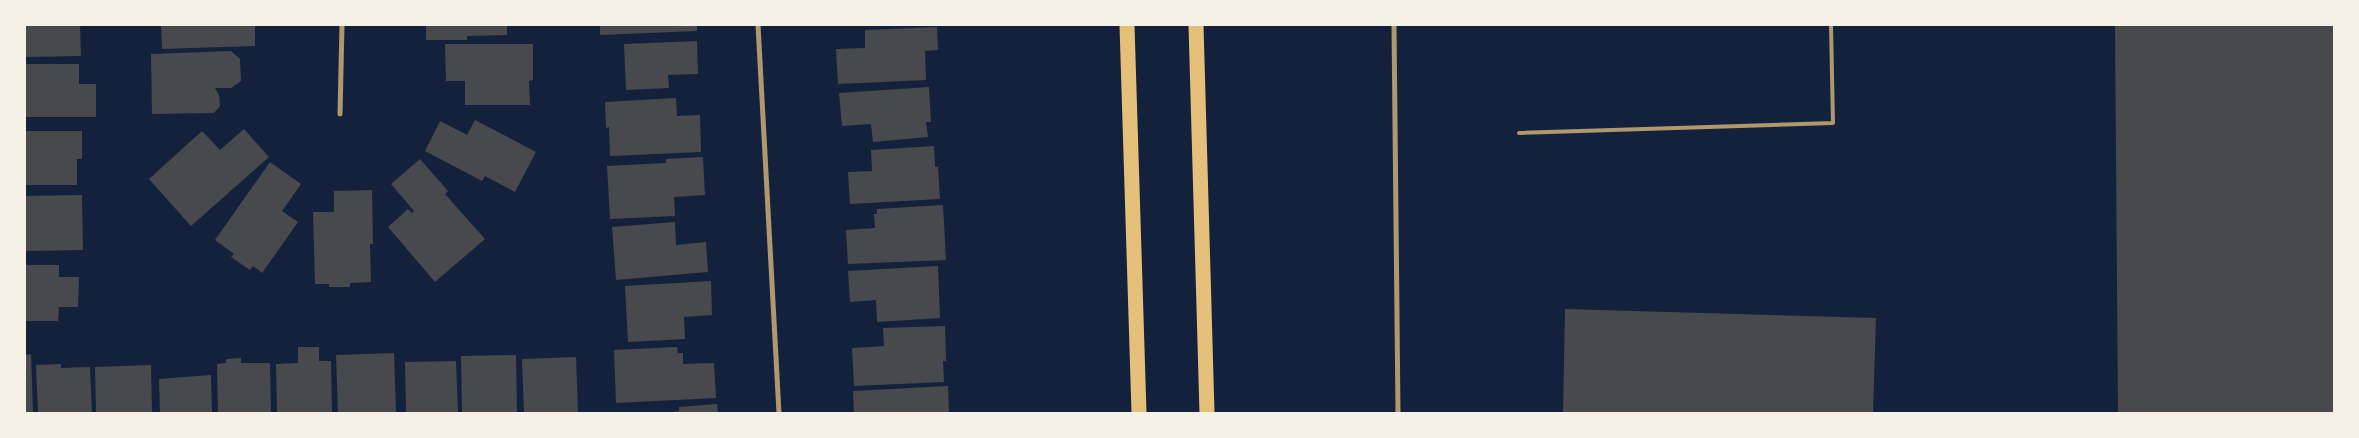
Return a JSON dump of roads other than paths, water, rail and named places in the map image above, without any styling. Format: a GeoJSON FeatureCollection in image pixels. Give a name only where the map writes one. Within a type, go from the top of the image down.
{"type":"FeatureCollection","features":[{"type":"Feature","properties":{"kind":"highway"},"geometry":{"type":"LineString","coordinates":[[1127,25],[1139,413]]}},
{"type":"Feature","properties":{"kind":"highway"},"geometry":{"type":"LineString","coordinates":[[1196,25],[1207,413]]}},
{"type":"Feature","properties":{"kind":"street"},"geometry":{"type":"LineString","coordinates":[[340,114],[342,25]]}},
{"type":"Feature","properties":{"kind":"street"},"geometry":{"type":"LineString","coordinates":[[758,25],[779,413]]}},
{"type":"Feature","properties":{"kind":"street"},"geometry":{"type":"LineString","coordinates":[[1394,25],[1398,413]]}},
{"type":"Feature","properties":{"kind":"lane"},"geometry":{"type":"LineString","coordinates":[[1519,132],[1834,123],[1831,25]]}}]}
